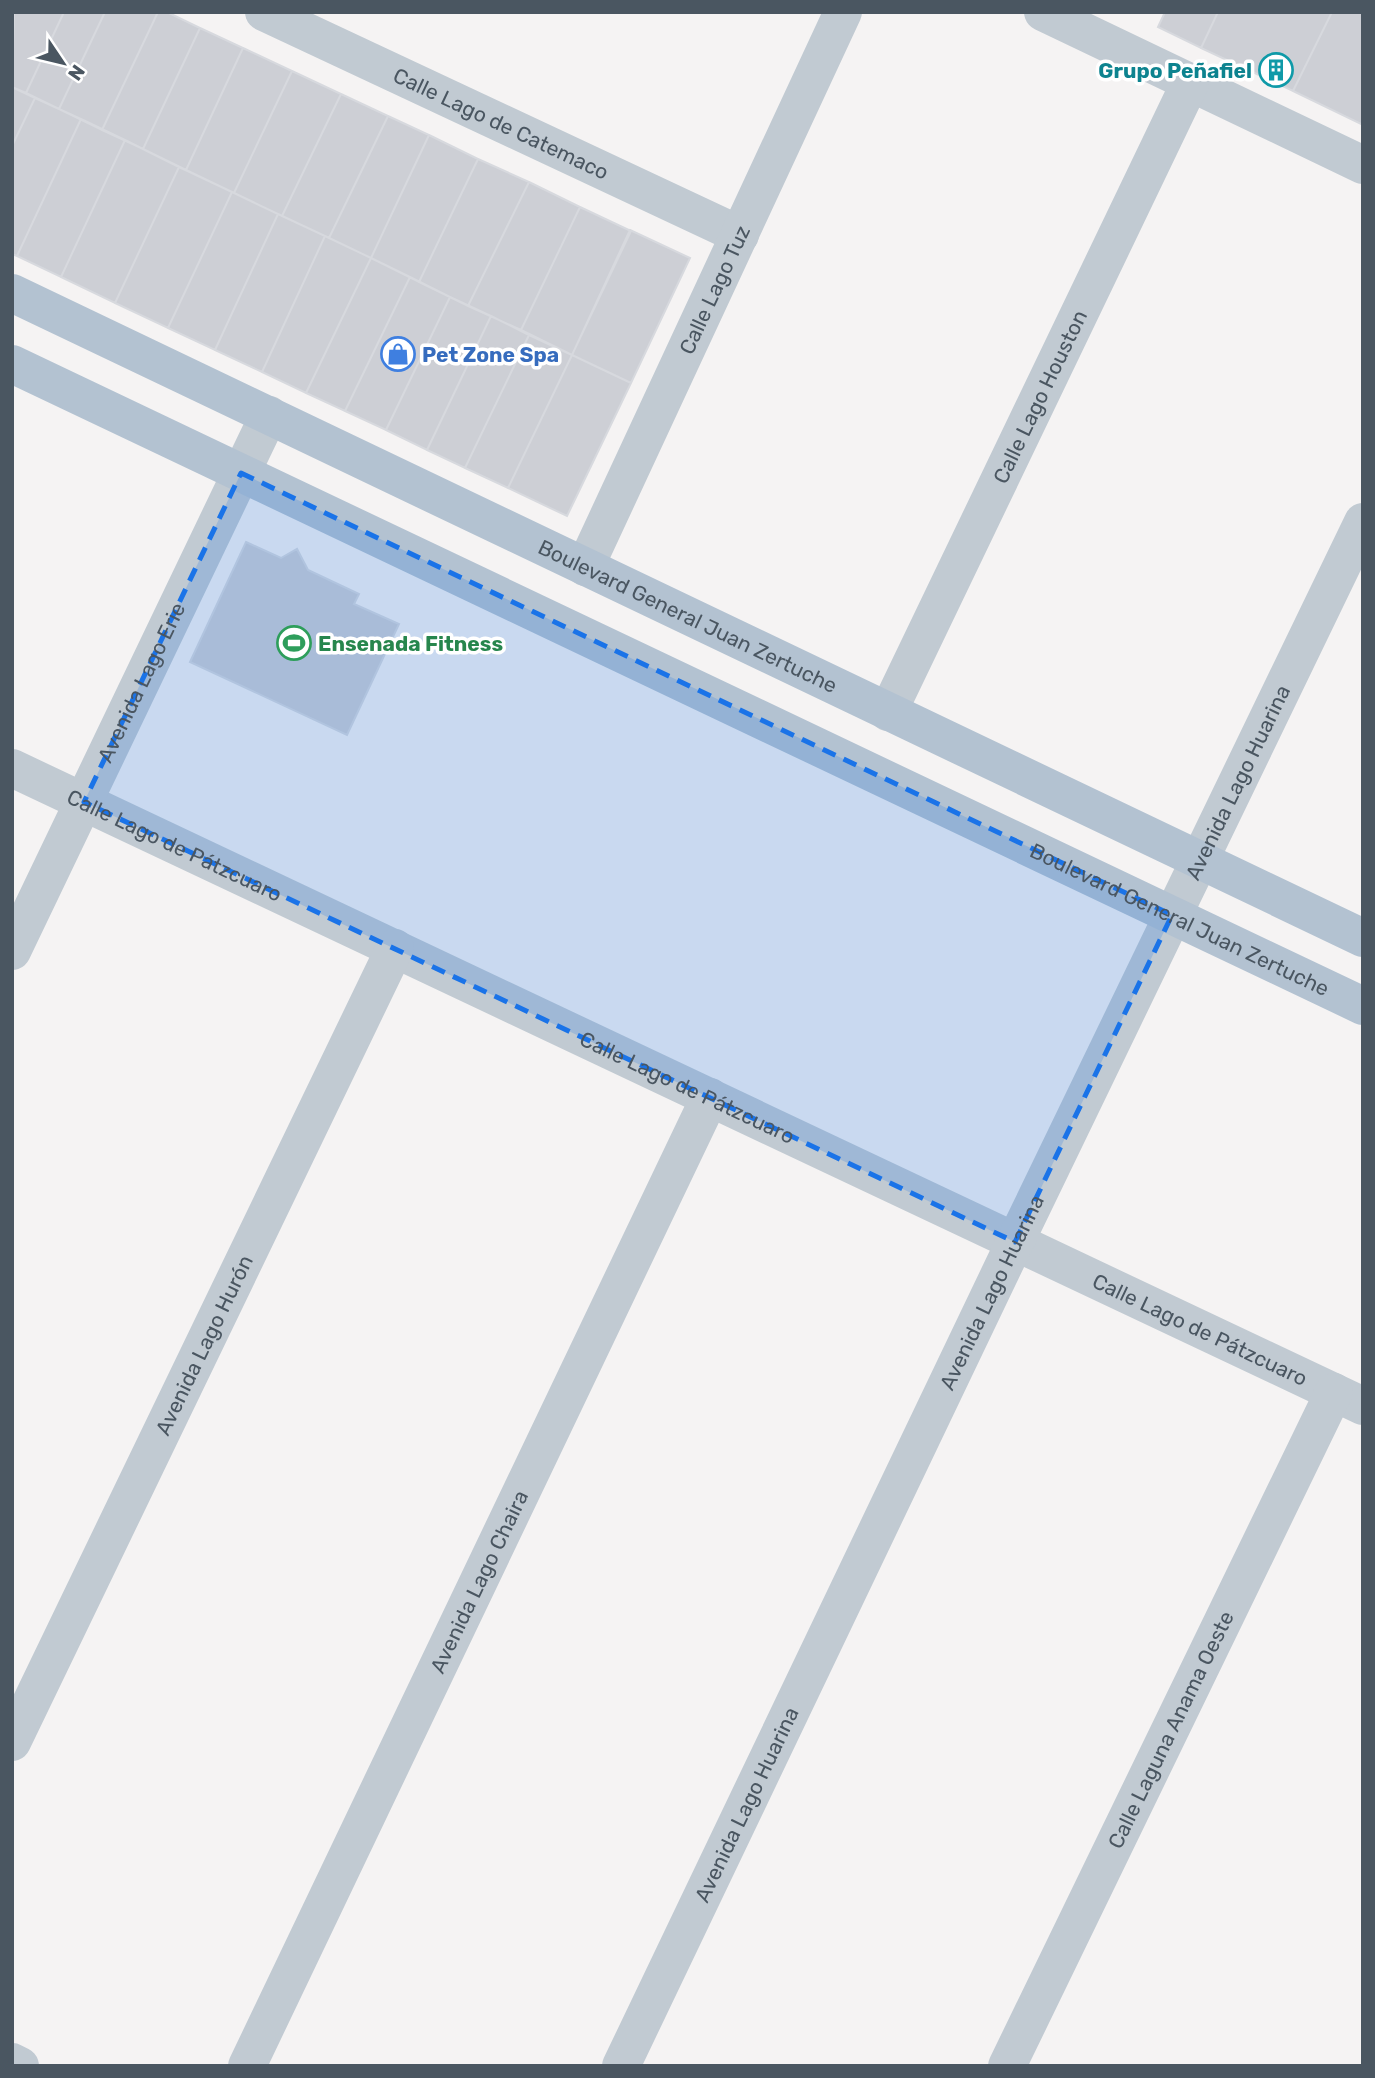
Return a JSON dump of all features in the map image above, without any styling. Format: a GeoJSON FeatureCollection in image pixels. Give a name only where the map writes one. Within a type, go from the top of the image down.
{"type":"FeatureCollection","features":[{"type":"Feature","properties":{"kind":"main road","name":"Boulevard General Juan Zertuche"},"geometry":{"type":"LineString","coordinates":[[12,293],[1363,938]]}},
{"type":"Feature","properties":{"kind":"main road","name":"Boulevard General Juan Zertuche"},"geometry":{"type":"LineString","coordinates":[[12,364],[1363,1006]]}},
{"type":"Feature","properties":{"kind":"street","name":"Calle Lago de Catemaco"},"geometry":{"type":"LineString","coordinates":[[264,12],[740,235]]}},
{"type":"Feature","properties":{"kind":"street","name":"Calle Lago Tuz"},"geometry":{"type":"LineString","coordinates":[[585,567],[842,12]]}},
{"type":"Feature","properties":{"kind":"street"},"geometry":{"type":"LineString","coordinates":[[1044,12],[1363,165]]}},
{"type":"Feature","properties":{"kind":"street","name":"Calle Lago Houston"},"geometry":{"type":"LineString","coordinates":[[888,712],[1190,83]]}},
{"type":"Feature","properties":{"kind":"street","name":"Avenida Lago Erie"},"geometry":{"type":"LineString","coordinates":[[12,951],[269,415]]}},
{"type":"Feature","properties":{"kind":"street","name":"Avenida Lago Huarina"},"geometry":{"type":"LineString","coordinates":[[633,2062],[1015,1241],[1360,533]]}},
{"type":"Feature","properties":{"kind":"street","name":"Calle Lago de Pátzcuaro"},"geometry":{"type":"LineString","coordinates":[[12,768],[1348,1399]]}},
{"type":"Feature","properties":{"kind":"street","name":"Avenida Lago Hurón"},"geometry":{"type":"LineString","coordinates":[[12,1742],[395,948]]}},
{"type":"Feature","properties":{"kind":"street","name":"Avenida Lago Chaira"},"geometry":{"type":"LineString","coordinates":[[247,2066],[710,1097]]}},
{"type":"Feature","properties":{"kind":"street","name":"Calle Laguna Anama Oeste"},"geometry":{"type":"LineString","coordinates":[[1007,2066],[1348,1399]]}},
{"type":"Feature","properties":{"kind":"street"},"geometry":{"type":"LineString","coordinates":[[12,2062],[20,2066]]}},
{"type":"Feature","properties":{"kind":"highlighted area"},"geometry":{"type":"Polygon","coordinates":[[[241,473],[1172,915],[1015,1242],[84,802],[241,473]]]}},
{"type":"Feature","properties":{"kind":"building"},"geometry":{"type":"Polygon","coordinates":[[[14,12],[64,12],[26,93],[12,87],[14,12]]]}},
{"type":"Feature","properties":{"kind":"building"},"geometry":{"type":"Polygon","coordinates":[[[64,12],[105,12],[59,109],[26,93],[64,12]]]}},
{"type":"Feature","properties":{"kind":"building"},"geometry":{"type":"Polygon","coordinates":[[[105,12],[158,12],[102,130],[59,109],[105,12]]]}},
{"type":"Feature","properties":{"kind":"building"},"geometry":{"type":"Polygon","coordinates":[[[158,12],[167,12],[200,28],[143,149],[102,130],[158,12]]]}},
{"type":"Feature","properties":{"kind":"building"},"geometry":{"type":"Polygon","coordinates":[[[1165,12],[1218,12],[1201,48],[1158,27],[1165,12]]]}},
{"type":"Feature","properties":{"kind":"building","name":"Grupo Peñafiel"},"geometry":{"type":"Polygon","coordinates":[[[1218,12],[1332,12],[1293,91],[1201,48],[1218,12]]]}},
{"type":"Feature","properties":{"kind":"building"},"geometry":{"type":"Polygon","coordinates":[[[1332,12],[1363,12],[1363,125],[1293,91],[1332,12]]]}},
{"type":"Feature","properties":{"kind":"building"},"geometry":{"type":"Polygon","coordinates":[[[200,28],[243,48],[186,170],[143,149],[200,28]]]}},
{"type":"Feature","properties":{"kind":"building"},"geometry":{"type":"Polygon","coordinates":[[[243,48],[292,71],[234,193],[186,170],[243,48]]]}},
{"type":"Feature","properties":{"kind":"building"},"geometry":{"type":"Polygon","coordinates":[[[292,71],[341,94],[282,216],[234,193],[292,71]]]}},
{"type":"Feature","properties":{"kind":"building"},"geometry":{"type":"Polygon","coordinates":[[[12,87],[35,98],[14,142],[12,142],[12,87]]]}},
{"type":"Feature","properties":{"kind":"building"},"geometry":{"type":"Polygon","coordinates":[[[341,94],[388,116],[329,238],[282,216],[341,94]]]}},
{"type":"Feature","properties":{"kind":"building"},"geometry":{"type":"Polygon","coordinates":[[[35,98],[81,119],[17,256],[12,254],[12,146],[35,98]]]}},
{"type":"Feature","properties":{"kind":"building"},"geometry":{"type":"Polygon","coordinates":[[[388,116],[429,135],[371,258],[329,238],[388,116]]]}},
{"type":"Feature","properties":{"kind":"building"},"geometry":{"type":"Polygon","coordinates":[[[81,119],[125,140],[61,277],[17,256],[81,119]]]}},
{"type":"Feature","properties":{"kind":"building"},"geometry":{"type":"Polygon","coordinates":[[[429,135],[478,159],[419,282],[371,258],[429,135]]]}},
{"type":"Feature","properties":{"kind":"building"},"geometry":{"type":"Polygon","coordinates":[[[125,140],[179,167],[115,303],[61,277],[125,140]]]}},
{"type":"Feature","properties":{"kind":"building"},"geometry":{"type":"Polygon","coordinates":[[[478,159],[529,182],[468,306],[419,282],[478,159]]]}},
{"type":"Feature","properties":{"kind":"building"},"geometry":{"type":"Polygon","coordinates":[[[179,167],[232,192],[168,328],[115,303],[179,167]]]}},
{"type":"Feature","properties":{"kind":"building"},"geometry":{"type":"Polygon","coordinates":[[[529,182],[580,207],[521,330],[468,306],[529,182]]]}},
{"type":"Feature","properties":{"kind":"building"},"geometry":{"type":"Polygon","coordinates":[[[232,192],[278,214],[215,350],[168,328],[232,192]]]}},
{"type":"Feature","properties":{"kind":"building"},"geometry":{"type":"Polygon","coordinates":[[[580,207],[631,231],[572,355],[521,330],[580,207]]]}},
{"type":"Feature","properties":{"kind":"building"},"geometry":{"type":"Polygon","coordinates":[[[278,214],[325,236],[262,372],[215,350],[278,214]]]}},
{"type":"Feature","properties":{"kind":"building"},"geometry":{"type":"Polygon","coordinates":[[[630,230],[690,258],[631,383],[572,355],[630,230]]]}},
{"type":"Feature","properties":{"kind":"building"},"geometry":{"type":"Polygon","coordinates":[[[325,236],[371,258],[306,393],[262,372],[325,236]]]}},
{"type":"Feature","properties":{"kind":"building"},"geometry":{"type":"Polygon","coordinates":[[[371,258],[410,277],[345,411],[306,393],[371,258]]]}},
{"type":"Feature","properties":{"kind":"building","name":"Pet Zone Spa"},"geometry":{"type":"Polygon","coordinates":[[[410,277],[450,297],[386,430],[345,411],[410,277]]]}},
{"type":"Feature","properties":{"kind":"building"},"geometry":{"type":"Polygon","coordinates":[[[450,297],[491,316],[427,450],[386,430],[450,297]]]}},
{"type":"Feature","properties":{"kind":"building"},"geometry":{"type":"Polygon","coordinates":[[[491,316],[529,335],[465,468],[427,450],[491,316]]]}},
{"type":"Feature","properties":{"kind":"building"},"geometry":{"type":"Polygon","coordinates":[[[529,335],[572,355],[508,488],[465,468],[529,335]]]}},
{"type":"Feature","properties":{"kind":"building"},"geometry":{"type":"Polygon","coordinates":[[[572,355],[631,383],[567,516],[508,488],[572,355]]]}},
{"type":"Feature","properties":{"kind":"building","name":"Ensenada Fitness"},"geometry":{"type":"Polygon","coordinates":[[[246,542],[281,558],[297,549],[308,570],[359,594],[354,604],[399,624],[347,735],[190,662],[246,542]]]}},
{"type":"Feature","properties":{"kind":"place","name":"Grupo Peñafiel"},"geometry":{"type":"Point","coordinates":[1276,70]}},
{"type":"Feature","properties":{"kind":"place","name":"Pet Zone Spa"},"geometry":{"type":"Point","coordinates":[398,354]}},
{"type":"Feature","properties":{"kind":"place","name":"Ensenada Fitness"},"geometry":{"type":"Point","coordinates":[294,643]}}]}
